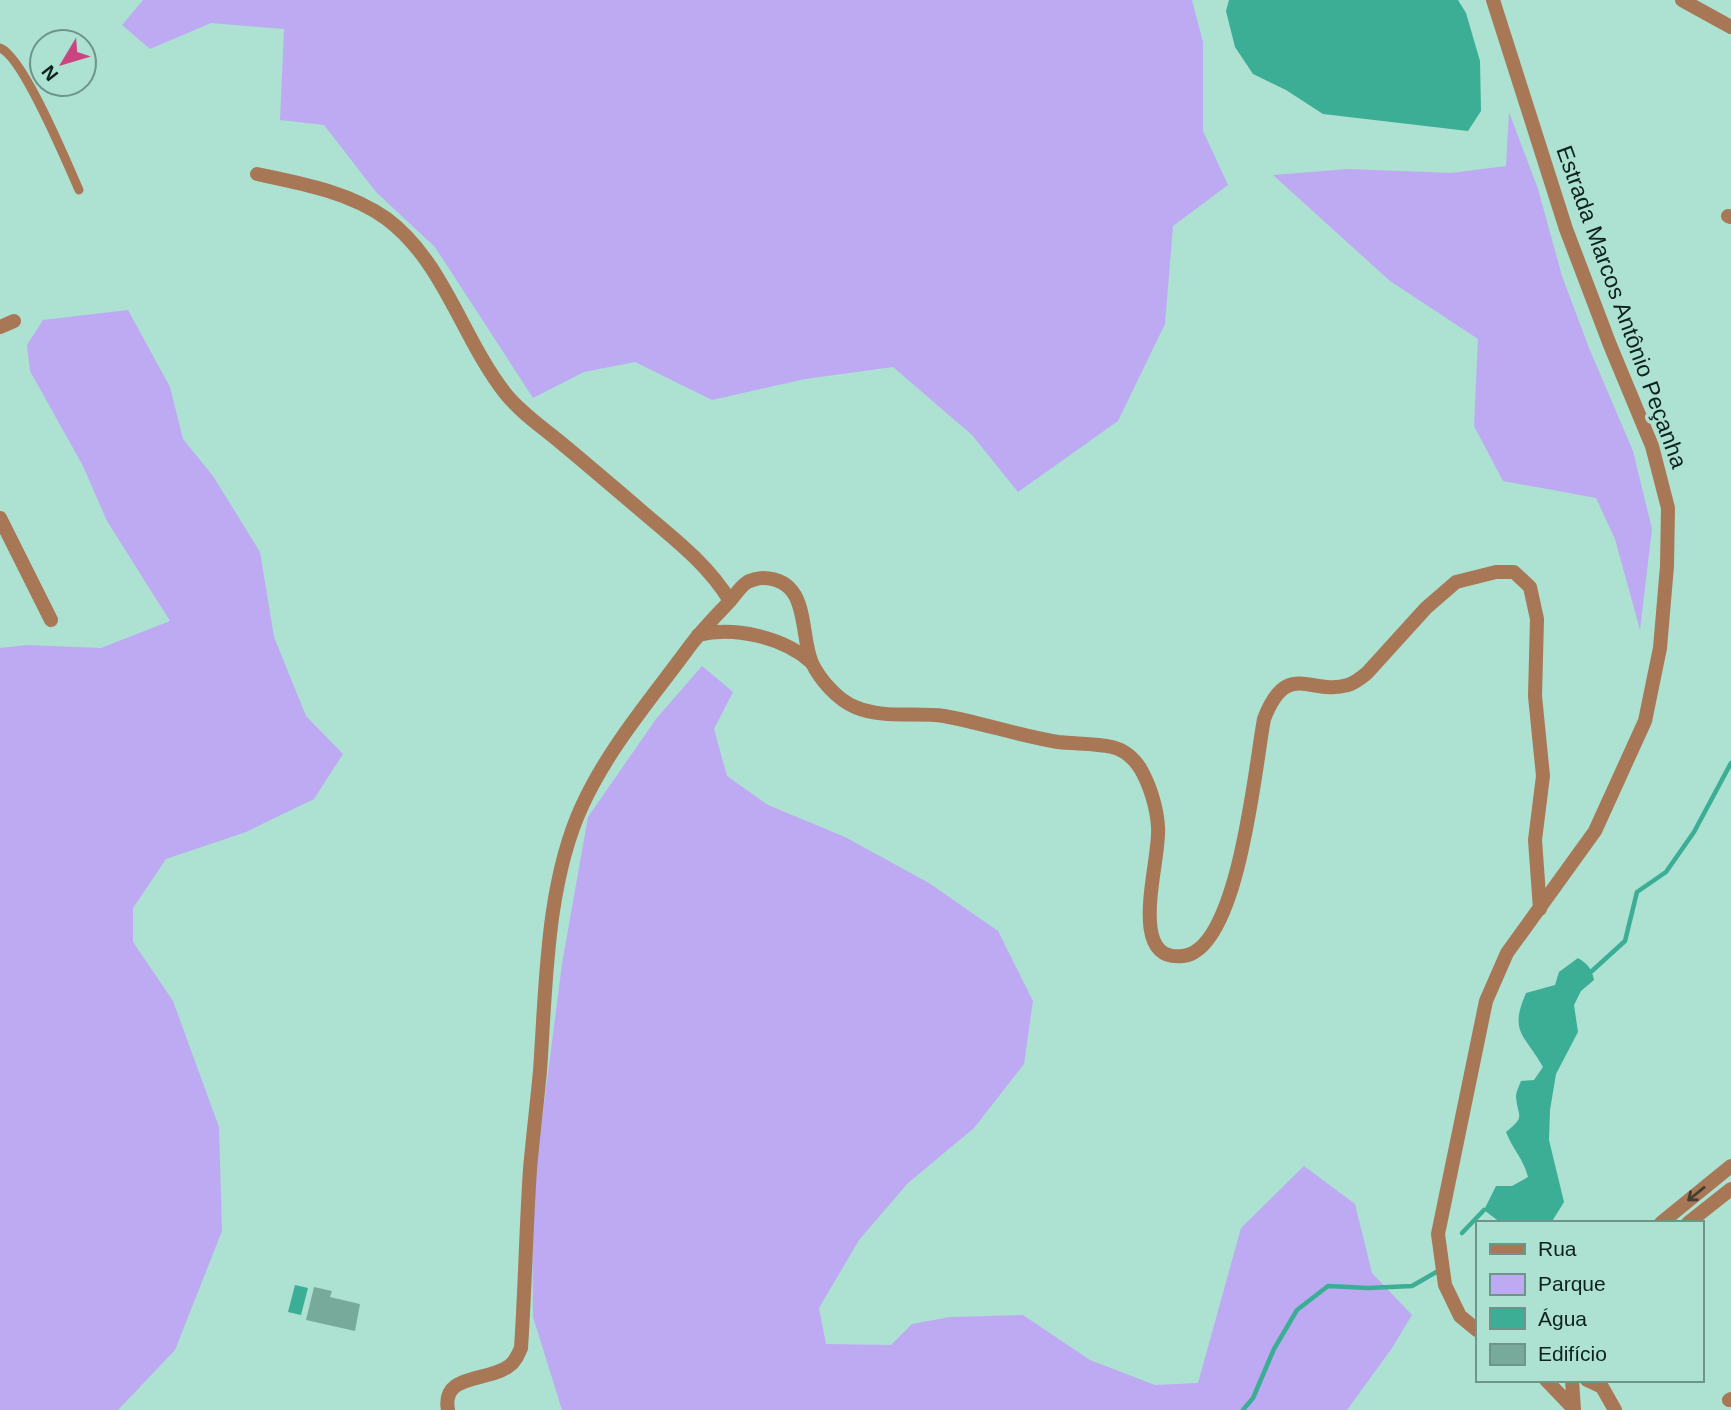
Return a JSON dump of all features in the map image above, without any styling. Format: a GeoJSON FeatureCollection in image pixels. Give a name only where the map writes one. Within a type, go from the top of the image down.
{"type":"FeatureCollection","features":[{"type":"Feature","properties":{"kind":"street","name":"Estrada Marcos Antônio Peçanha"},"geometry":{"type":"LineString","coordinates":[[1476,1329],[1460,1316],[1445,1285],[1438,1234],[1486,1001],[1507,953],[1595,831],[1645,720],[1660,648],[1668,566],[1668,508],[1653,446],[1610,345],[1566,229],[1493,0]]}},
{"type":"Feature","properties":{"kind":"street"},"geometry":{"type":"LineString","coordinates":[[1682,0],[1731,27]]}},
{"type":"Feature","properties":{"kind":"street"},"geometry":{"type":"LineString","coordinates":[[257,174],[313,187],[362,205],[386,218],[409,239],[439,281],[505,394],[701,563],[723,588],[730,601]]}},
{"type":"Feature","properties":{"kind":"street"},"geometry":{"type":"LineString","coordinates":[[0,327],[14,321]]}},
{"type":"Feature","properties":{"kind":"street"},"geometry":{"type":"LineString","coordinates":[[0,518],[51,620]]}},
{"type":"Feature","properties":{"kind":"street"},"geometry":{"type":"LineString","coordinates":[[698,635],[715,631],[756,637],[790,647],[811,662],[830,688],[855,707],[884,713],[943,716],[1058,742],[1115,747],[1130,755],[1148,785],[1158,829],[1149,922],[1150,940],[1158,951],[1171,956],[1188,956],[1207,943],[1220,923],[1230,895],[1242,852],[1264,719],[1275,698],[1291,684],[1346,686],[1356,681],[1367,674],[1426,608],[1456,582],[1496,572],[1514,572],[1530,587],[1537,619],[1535,696],[1543,776],[1535,840],[1540,909]]}},
{"type":"Feature","properties":{"kind":"street"},"geometry":{"type":"LineString","coordinates":[[448,1410],[446,1400],[456,1385],[511,1366],[521,1348],[530,1168],[549,949],[566,847],[581,806],[604,764],[698,635],[747,582],[760,577],[787,586],[795,595],[805,624],[811,662]]}},
{"type":"Feature","properties":{"kind":"street"},"geometry":{"type":"LineString","coordinates":[[1663,1221],[1731,1166]]}},
{"type":"Feature","properties":{"kind":"street"},"geometry":{"type":"LineString","coordinates":[[1691,1221],[1731,1189]]}},
{"type":"Feature","properties":{"kind":"street"},"geometry":{"type":"LineString","coordinates":[[1548,1382],[1574,1409]]}},
{"type":"Feature","properties":{"kind":"street"},"geometry":{"type":"LineString","coordinates":[[1572,1382],[1574,1409]]}},
{"type":"Feature","properties":{"kind":"street"},"geometry":{"type":"LineString","coordinates":[[1603,1383],[1615,1410]]}},
{"type":"Feature","properties":{"kind":"lane"},"geometry":{"type":"LineString","coordinates":[[0,48],[7,50],[25,76],[79,190]]}},
{"type":"Feature","properties":{"kind":"green space"},"geometry":{"type":"Polygon","coordinates":[[[143,0],[1192,0],[1203,42],[1203,131],[1228,185],[1173,226],[1165,324],[1118,421],[1018,492],[972,435],[893,367],[805,379],[712,400],[635,362],[584,372],[533,398],[435,247],[376,192],[324,125],[280,120],[284,29],[211,23],[150,49],[122,25],[143,0]]]}},
{"type":"Feature","properties":{"kind":"green space"},"geometry":{"type":"Polygon","coordinates":[[[1509,112],[1538,189],[1562,276],[1633,451],[1652,529],[1640,630],[1615,539],[1596,498],[1503,481],[1474,426],[1478,339],[1390,281],[1273,175],[1348,169],[1451,173],[1506,166],[1509,112]]]}},
{"type":"Feature","properties":{"kind":"green space"},"geometry":{"type":"Polygon","coordinates":[[[128,310],[170,387],[183,439],[213,476],[260,552],[274,637],[306,716],[343,754],[314,799],[246,832],[166,859],[133,908],[133,942],[173,1001],[219,1127],[222,1231],[175,1350],[118,1410],[0,1410],[0,648],[27,645],[101,648],[170,621],[107,521],[83,466],[30,371],[27,345],[43,320],[128,310]]]}},
{"type":"Feature","properties":{"kind":"green space"},"geometry":{"type":"Polygon","coordinates":[[[702,666],[733,692],[714,729],[727,776],[768,805],[845,837],[929,883],[998,931],[1033,1001],[1024,1064],[974,1128],[908,1183],[859,1240],[819,1308],[826,1344],[891,1345],[912,1324],[950,1317],[1023,1315],[1090,1360],[1155,1385],[1198,1383],[1241,1228],[1304,1166],[1355,1204],[1372,1273],[1412,1315],[1392,1348],[1347,1410],[562,1410],[533,1317],[532,1198],[562,964],[588,817],[656,719],[702,666]]]}},
{"type":"Feature","properties":{"kind":"water"},"geometry":{"type":"Polygon","coordinates":[[[1229,0],[1458,0],[1466,13],[1480,61],[1481,111],[1468,131],[1323,114],[1286,90],[1253,74],[1235,47],[1226,11],[1229,0]]]}},
{"type":"Feature","properties":{"kind":"water"},"geometry":{"type":"Polygon","coordinates":[[[1578,958],[1589,967],[1594,980],[1581,991],[1574,1005],[1578,1032],[1556,1074],[1550,1110],[1549,1140],[1564,1202],[1552,1221],[1498,1221],[1484,1210],[1496,1186],[1512,1186],[1528,1177],[1506,1132],[1518,1119],[1517,1091],[1521,1081],[1534,1080],[1543,1067],[1521,1032],[1521,1006],[1526,993],[1555,985],[1559,972],[1578,958]]]}},
{"type":"Feature","properties":{"kind":"water"},"geometry":{"type":"Polygon","coordinates":[[[295,1285],[308,1288],[301,1315],[288,1312],[295,1285]]]}},
{"type":"Feature","properties":{"kind":"building"},"geometry":{"type":"Polygon","coordinates":[[[314,1287],[332,1291],[330,1297],[360,1304],[355,1331],[306,1320],[314,1287]]]}},
{"type":"Feature","properties":{"kind":"waterway"},"geometry":{"type":"LineString","coordinates":[[1592,971],[1625,941],[1637,892],[1666,872],[1694,832],[1731,763]]}},
{"type":"Feature","properties":{"kind":"waterway"},"geometry":{"type":"LineString","coordinates":[[1462,1233],[1484,1210]]}},
{"type":"Feature","properties":{"kind":"waterway"},"geometry":{"type":"LineString","coordinates":[[1243,1410],[1253,1398],[1274,1349],[1297,1310],[1328,1286],[1412,1286],[1438,1271]]}}]}
